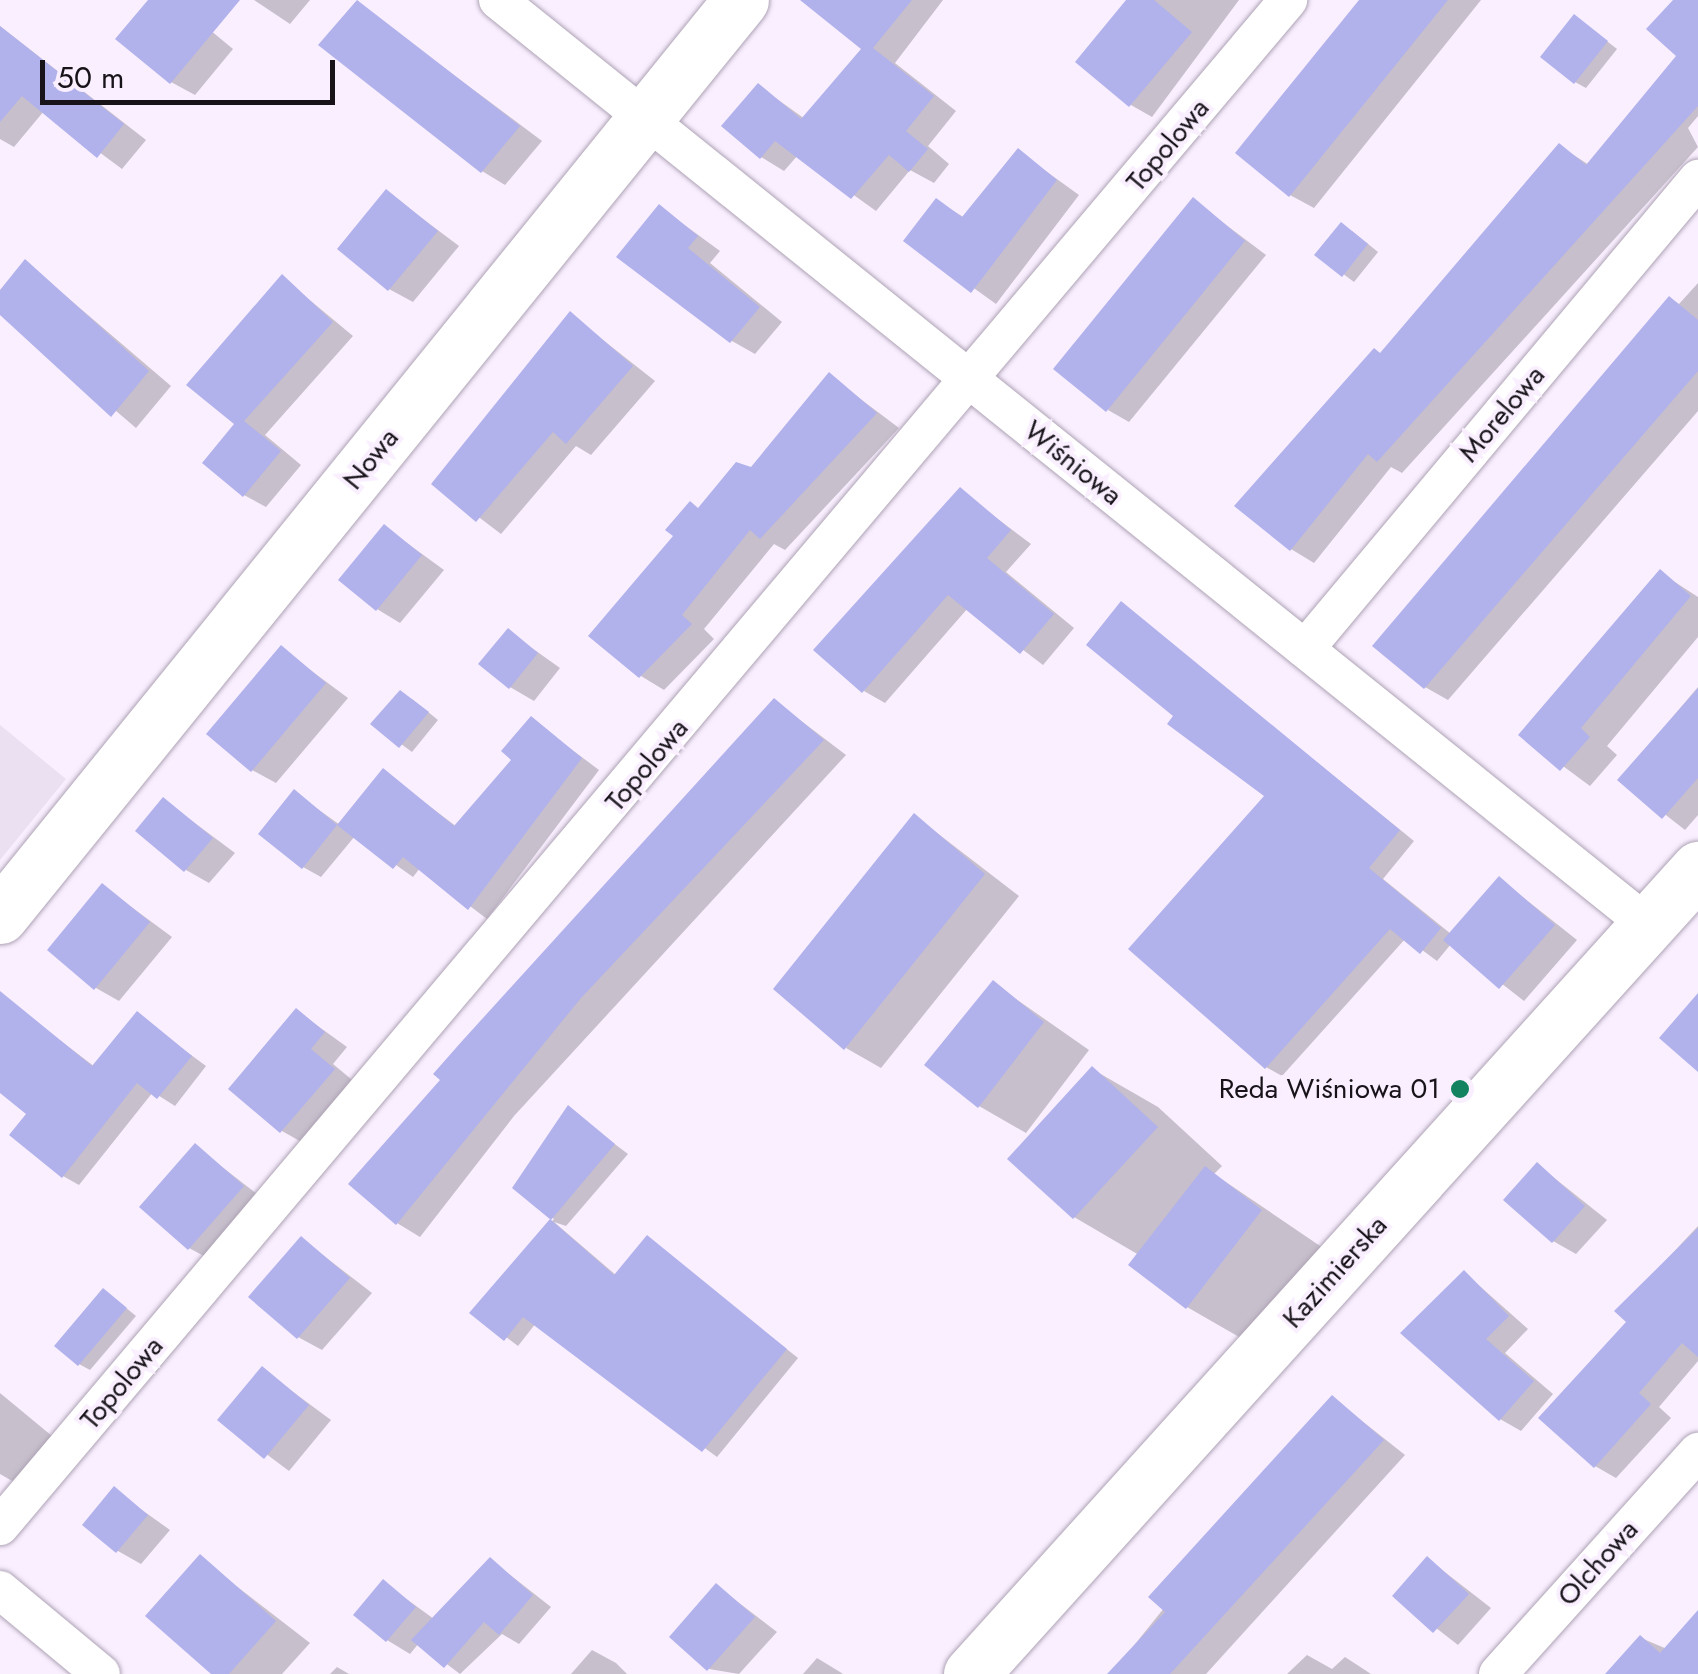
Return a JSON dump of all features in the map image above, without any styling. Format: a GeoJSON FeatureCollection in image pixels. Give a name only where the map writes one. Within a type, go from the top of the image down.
{"type":"FeatureCollection","features":[{"type":"Feature","properties":{"kind":"street","name":"Wiśniowa"},"geometry":{"type":"LineString","coordinates":[[498,0],[1648,925]]}},
{"type":"Feature","properties":{"kind":"street","name":"Nowa"},"geometry":{"type":"LineString","coordinates":[[0,916],[741,0]]}},
{"type":"Feature","properties":{"kind":"street","name":"Topolowa"},"geometry":{"type":"LineString","coordinates":[[0,1526],[973,382],[1288,0]]}},
{"type":"Feature","properties":{"kind":"street","name":"Morelowa"},"geometry":{"type":"LineString","coordinates":[[1306,649],[1698,179]]}},
{"type":"Feature","properties":{"kind":"street","name":"Kazimierska"},"geometry":{"type":"LineString","coordinates":[[971,1674],[1698,869]]}},
{"type":"Feature","properties":{"kind":"street","name":"Olchowa"},"geometry":{"type":"LineString","coordinates":[[1498,1674],[1698,1452]]}},
{"type":"Feature","properties":{"kind":"street"},"geometry":{"type":"LineString","coordinates":[[0,1590],[101,1674]]}},
{"type":"Feature","properties":{"kind":"shaded area"},"geometry":{"type":"Polygon","coordinates":[[[0,725],[66,779],[0,860],[0,725]]]}},
{"type":"Feature","properties":{"kind":"building"},"geometry":{"type":"Polygon","coordinates":[[[148,0],[240,0],[170,84],[115,39],[148,0]]]}},
{"type":"Feature","properties":{"kind":"building"},"geometry":{"type":"Polygon","coordinates":[[[357,0],[520,126],[481,173],[318,45],[357,0]]]}},
{"type":"Feature","properties":{"kind":"building"},"geometry":{"type":"Polygon","coordinates":[[[800,0],[912,0],[873,48],[934,96],[906,131],[928,149],[909,172],[889,155],[851,199],[775,141],[760,159],[721,126],[758,83],[801,119],[861,49],[800,0]]]}},
{"type":"Feature","properties":{"kind":"building"},"geometry":{"type":"Polygon","coordinates":[[[1126,0],[1154,0],[1192,32],[1129,107],[1075,62],[1126,0]]]}},
{"type":"Feature","properties":{"kind":"building"},"geometry":{"type":"Polygon","coordinates":[[[1359,0],[1448,0],[1289,197],[1235,153],[1359,0]]]}},
{"type":"Feature","properties":{"kind":"building"},"geometry":{"type":"Polygon","coordinates":[[[1673,0],[1698,0],[1698,106],[1377,462],[1368,454],[1290,551],[1234,506],[1374,348],[1380,353],[1559,143],[1586,165],[1676,56],[1646,29],[1673,0]]]}},
{"type":"Feature","properties":{"kind":"building"},"geometry":{"type":"Polygon","coordinates":[[[1574,14],[1608,41],[1574,84],[1540,57],[1574,14]]]}},
{"type":"Feature","properties":{"kind":"building"},"geometry":{"type":"Polygon","coordinates":[[[0,26],[124,124],[97,158],[22,96],[0,122],[0,26]]]}},
{"type":"Feature","properties":{"kind":"building"},"geometry":{"type":"Polygon","coordinates":[[[1018,148],[1057,180],[971,293],[903,241],[936,198],[962,217],[1018,148]]]}},
{"type":"Feature","properties":{"kind":"building"},"geometry":{"type":"Polygon","coordinates":[[[386,189],[438,231],[388,291],[337,249],[386,189]]]}},
{"type":"Feature","properties":{"kind":"building"},"geometry":{"type":"Polygon","coordinates":[[[1193,197],[1245,241],[1106,412],[1053,369],[1193,197]]]}},
{"type":"Feature","properties":{"kind":"building"},"geometry":{"type":"Polygon","coordinates":[[[659,204],[698,236],[688,248],[760,307],[730,343],[616,257],[659,204]]]}},
{"type":"Feature","properties":{"kind":"building"},"geometry":{"type":"Polygon","coordinates":[[[1341,222],[1368,244],[1342,277],[1314,255],[1341,222]]]}},
{"type":"Feature","properties":{"kind":"building"},"geometry":{"type":"Polygon","coordinates":[[[25,259],[149,371],[111,417],[0,315],[0,290],[25,259]]]}},
{"type":"Feature","properties":{"kind":"building"},"geometry":{"type":"Polygon","coordinates":[[[282,274],[333,322],[244,421],[281,451],[243,497],[202,463],[234,424],[186,385],[282,274]]]}},
{"type":"Feature","properties":{"kind":"building"},"geometry":{"type":"Polygon","coordinates":[[[1669,296],[1698,320],[1698,371],[1424,689],[1372,646],[1669,296]]]}},
{"type":"Feature","properties":{"kind":"building"},"geometry":{"type":"Polygon","coordinates":[[[570,311],[633,366],[566,444],[553,432],[476,522],[431,484],[570,311]]]}},
{"type":"Feature","properties":{"kind":"building"},"geometry":{"type":"Polygon","coordinates":[[[829,372],[877,413],[760,539],[750,530],[682,615],[692,624],[639,678],[588,636],[673,536],[665,530],[690,501],[698,508],[736,462],[751,467],[829,372]]]}},
{"type":"Feature","properties":{"kind":"building"},"geometry":{"type":"Polygon","coordinates":[[[960,487],[1011,530],[987,558],[1054,614],[1020,654],[948,595],[862,693],[813,650],[960,487]]]}},
{"type":"Feature","properties":{"kind":"building"},"geometry":{"type":"Polygon","coordinates":[[[384,524],[422,555],[376,611],[338,580],[384,524]]]}},
{"type":"Feature","properties":{"kind":"building"},"geometry":{"type":"Polygon","coordinates":[[[1660,569],[1691,596],[1581,728],[1590,737],[1560,771],[1518,735],[1660,569]]]}},
{"type":"Feature","properties":{"kind":"building"},"geometry":{"type":"Polygon","coordinates":[[[1121,601],[1400,830],[1369,868],[1441,928],[1420,954],[1390,929],[1265,1069],[1128,949],[1264,796],[1167,724],[1173,716],[1086,645],[1121,601]]]}},
{"type":"Feature","properties":{"kind":"building"},"geometry":{"type":"Polygon","coordinates":[[[508,628],[538,653],[509,689],[478,664],[508,628]]]}},
{"type":"Feature","properties":{"kind":"building"},"geometry":{"type":"Polygon","coordinates":[[[281,645],[326,683],[251,772],[206,734],[281,645]]]}},
{"type":"Feature","properties":{"kind":"building"},"geometry":{"type":"Polygon","coordinates":[[[1698,688],[1698,778],[1662,819],[1617,780],[1698,688]]]}},
{"type":"Feature","properties":{"kind":"building"},"geometry":{"type":"Polygon","coordinates":[[[400,690],[429,712],[399,748],[370,724],[400,690]]]}},
{"type":"Feature","properties":{"kind":"building"},"geometry":{"type":"Polygon","coordinates":[[[774,698],[824,740],[581,998],[396,1225],[348,1184],[440,1080],[433,1074],[774,698]]]}},
{"type":"Feature","properties":{"kind":"building"},"geometry":{"type":"Polygon","coordinates":[[[531,716],[582,758],[468,910],[403,857],[393,869],[337,825],[383,768],[454,826],[511,760],[501,751],[531,716]]]}},
{"type":"Feature","properties":{"kind":"building"},"geometry":{"type":"Polygon","coordinates":[[[294,789],[337,825],[302,869],[258,834],[294,789]]]}},
{"type":"Feature","properties":{"kind":"building"},"geometry":{"type":"Polygon","coordinates":[[[163,797],[213,838],[184,872],[135,831],[163,797]]]}},
{"type":"Feature","properties":{"kind":"building"},"geometry":{"type":"Polygon","coordinates":[[[914,813],[985,874],[844,1050],[773,989],[914,813]]]}},
{"type":"Feature","properties":{"kind":"building"},"geometry":{"type":"Polygon","coordinates":[[[1499,876],[1555,925],[1499,989],[1443,940],[1499,876]]]}},
{"type":"Feature","properties":{"kind":"building"},"geometry":{"type":"Polygon","coordinates":[[[102,883],[150,922],[94,990],[47,950],[102,883]]]}},
{"type":"Feature","properties":{"kind":"building"},"geometry":{"type":"Polygon","coordinates":[[[993,980],[1044,1022],[978,1108],[924,1065],[993,980]]]}},
{"type":"Feature","properties":{"kind":"building"},"geometry":{"type":"Polygon","coordinates":[[[0,991],[92,1066],[137,1011],[192,1056],[157,1099],[137,1083],[62,1178],[9,1135],[26,1114],[0,1093],[0,991]]]}},
{"type":"Feature","properties":{"kind":"building"},"geometry":{"type":"Polygon","coordinates":[[[1698,993],[1698,1072],[1659,1038],[1698,993]]]}},
{"type":"Feature","properties":{"kind":"building"},"geometry":{"type":"Polygon","coordinates":[[[296,1008],[325,1032],[311,1049],[335,1069],[280,1133],[228,1089],[296,1008]]]}},
{"type":"Feature","properties":{"kind":"building"},"geometry":{"type":"Polygon","coordinates":[[[1092,1066],[1158,1127],[1073,1219],[1007,1159],[1092,1066]]]}},
{"type":"Feature","properties":{"kind":"building"},"geometry":{"type":"Polygon","coordinates":[[[568,1105],[615,1144],[551,1220],[512,1188],[568,1105]]]}},
{"type":"Feature","properties":{"kind":"building"},"geometry":{"type":"Polygon","coordinates":[[[195,1143],[244,1186],[188,1250],[139,1207],[195,1143]]]}},
{"type":"Feature","properties":{"kind":"building"},"geometry":{"type":"Polygon","coordinates":[[[1537,1162],[1585,1206],[1552,1243],[1503,1200],[1537,1162]]]}},
{"type":"Feature","properties":{"kind":"building"},"geometry":{"type":"Polygon","coordinates":[[[1205,1166],[1262,1210],[1186,1309],[1128,1265],[1205,1166]]]}},
{"type":"Feature","properties":{"kind":"building"},"geometry":{"type":"Polygon","coordinates":[[[550,1219],[614,1275],[647,1235],[787,1349],[702,1452],[523,1317],[504,1341],[469,1313],[550,1219]]]}},
{"type":"Feature","properties":{"kind":"building"},"geometry":{"type":"Polygon","coordinates":[[[1698,1228],[1698,1357],[1682,1343],[1639,1393],[1651,1404],[1594,1468],[1538,1418],[1626,1322],[1614,1311],[1698,1228]]]}},
{"type":"Feature","properties":{"kind":"building"},"geometry":{"type":"Polygon","coordinates":[[[301,1236],[350,1278],[297,1339],[248,1297],[301,1236]]]}},
{"type":"Feature","properties":{"kind":"building"},"geometry":{"type":"Polygon","coordinates":[[[1464,1270],[1509,1316],[1486,1339],[1534,1381],[1499,1421],[1400,1333],[1464,1270]]]}},
{"type":"Feature","properties":{"kind":"building"},"geometry":{"type":"Polygon","coordinates":[[[103,1288],[127,1308],[78,1366],[54,1346],[103,1288]]]}},
{"type":"Feature","properties":{"kind":"building"},"geometry":{"type":"Polygon","coordinates":[[[262,1366],[309,1405],[264,1459],[217,1420],[262,1366]]]}},
{"type":"Feature","properties":{"kind":"building"},"geometry":{"type":"Polygon","coordinates":[[[1332,1395],[1384,1440],[1170,1674],[1107,1674],[1165,1612],[1148,1597],[1332,1395]]]}},
{"type":"Feature","properties":{"kind":"building"},"geometry":{"type":"Polygon","coordinates":[[[114,1486],[148,1515],[116,1553],[82,1525],[114,1486]]]}},
{"type":"Feature","properties":{"kind":"building"},"geometry":{"type":"Polygon","coordinates":[[[200,1554],[276,1621],[229,1674],[211,1674],[145,1616],[200,1554]]]}},
{"type":"Feature","properties":{"kind":"building"},"geometry":{"type":"Polygon","coordinates":[[[1427,1556],[1469,1594],[1433,1633],[1392,1596],[1427,1556]]]}},
{"type":"Feature","properties":{"kind":"building"},"geometry":{"type":"Polygon","coordinates":[[[490,1557],[533,1595],[499,1635],[484,1622],[444,1668],[411,1640],[490,1557]]]}},
{"type":"Feature","properties":{"kind":"building"},"geometry":{"type":"Polygon","coordinates":[[[383,1579],[416,1607],[386,1642],[353,1615],[383,1579]]]}},
{"type":"Feature","properties":{"kind":"building"},"geometry":{"type":"Polygon","coordinates":[[[716,1583],[755,1617],[707,1671],[669,1637],[716,1583]]]}},
{"type":"Feature","properties":{"kind":"building"},"geometry":{"type":"Polygon","coordinates":[[[1698,1610],[1698,1674],[1605,1674],[1640,1635],[1660,1653],[1698,1610]]]}},
{"type":"Feature","properties":{"kind":"place","name":"Reda Wiśniowa 01"},"geometry":{"type":"Point","coordinates":[1460,1089]}}]}
